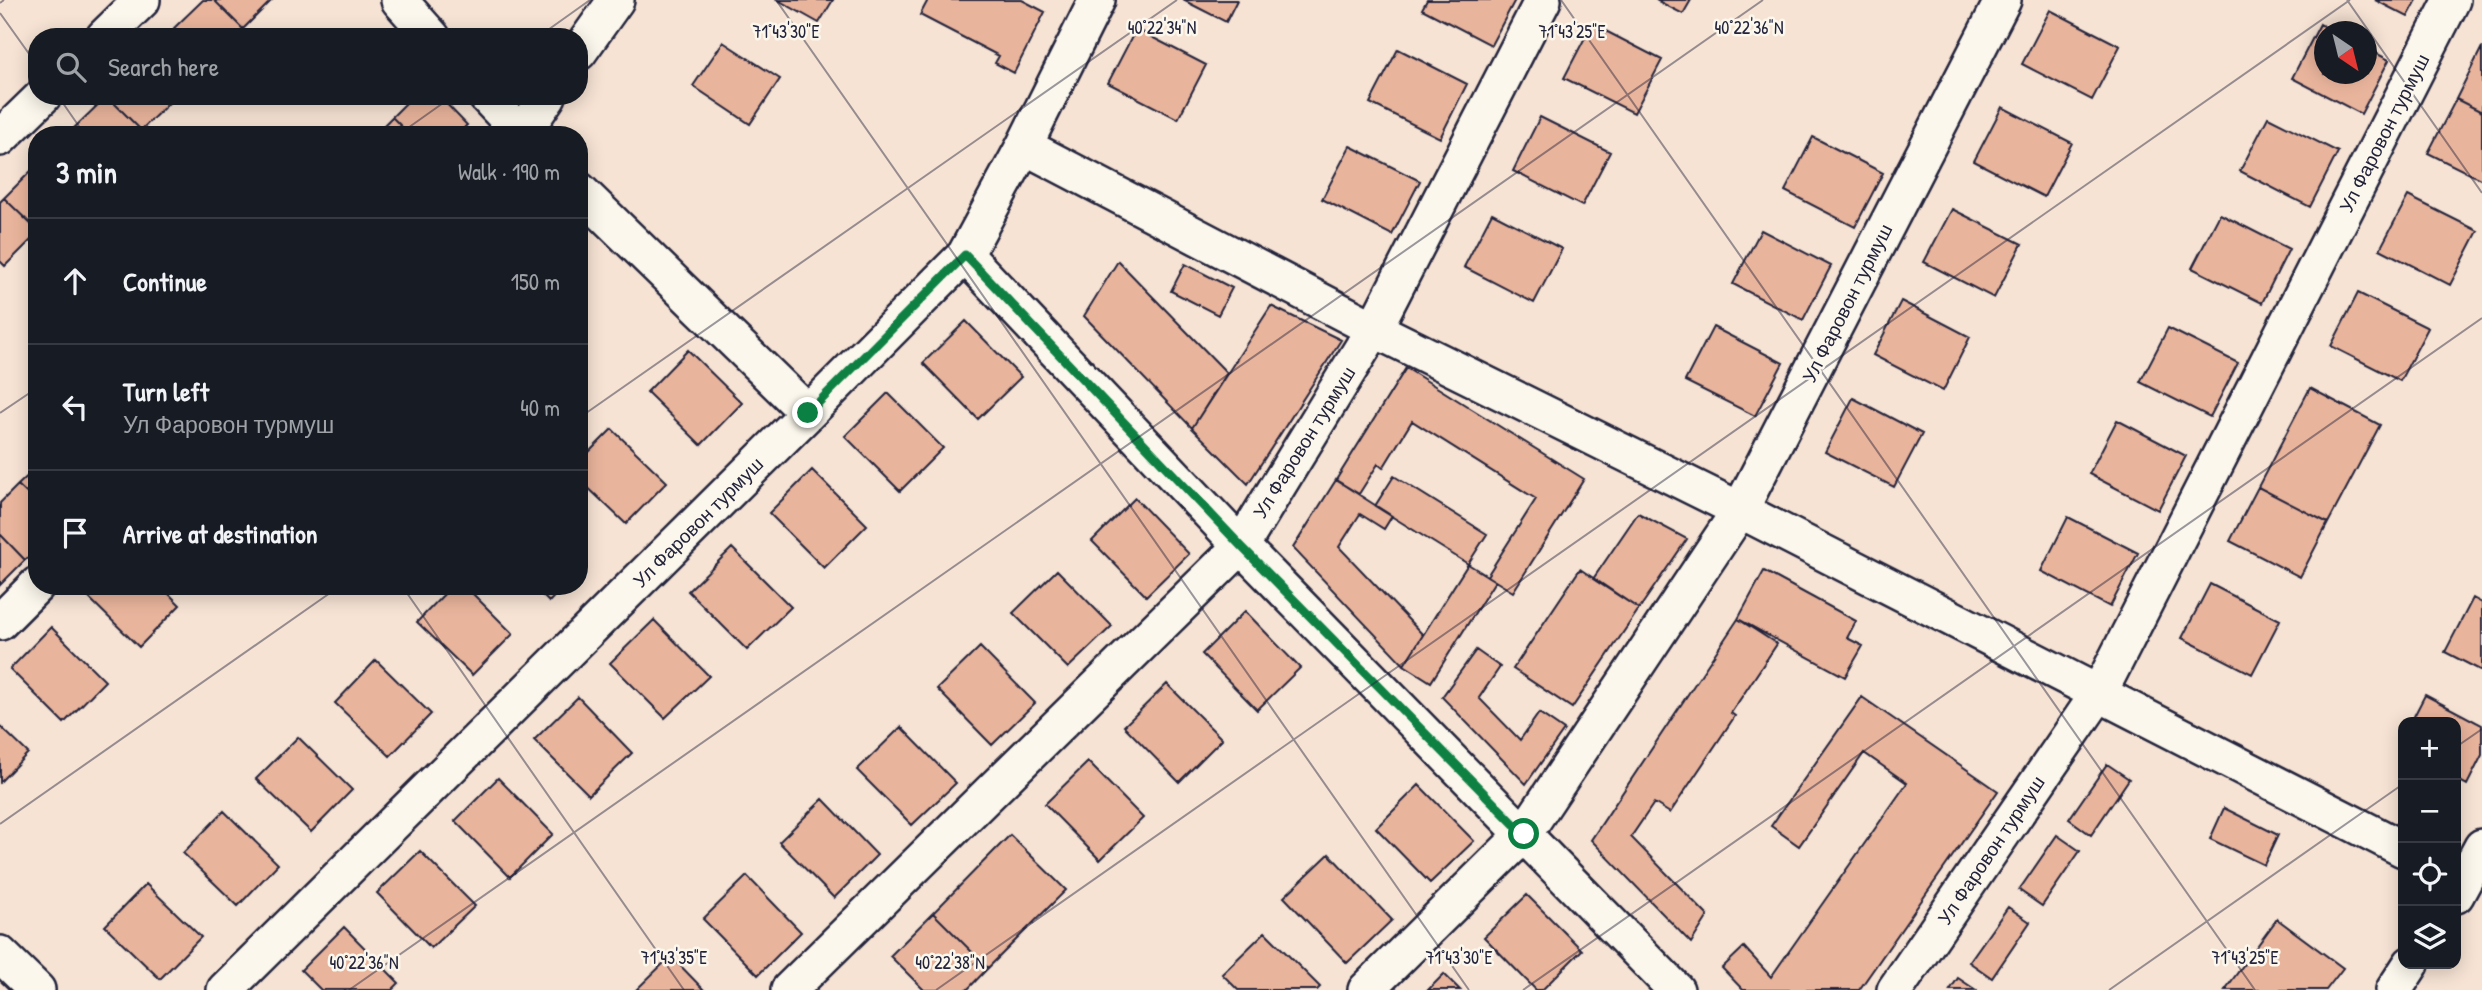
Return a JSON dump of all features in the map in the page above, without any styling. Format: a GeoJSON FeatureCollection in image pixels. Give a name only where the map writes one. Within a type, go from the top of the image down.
{"type":"FeatureCollection","features":[{"type":"Feature","properties":{"kind":"street"},"geometry":{"type":"LineString","coordinates":[[113,28],[142,0]]}},
{"type":"Feature","properties":{"kind":"street"},"geometry":{"type":"LineString","coordinates":[[399,0],[424,28]]}},
{"type":"Feature","properties":{"kind":"street"},"geometry":{"type":"LineString","coordinates":[[588,39],[616,0]]}},
{"type":"Feature","properties":{"kind":"street","name":"Ул Фаровон турмуш"},"geometry":{"type":"LineString","coordinates":[[225,990],[965,255],[1024,146],[1097,0]]}},
{"type":"Feature","properties":{"kind":"street","name":"Ул Фаровон турмуш"},"geometry":{"type":"LineString","coordinates":[[789,990],[1241,546],[1374,329],[1543,0]]}},
{"type":"Feature","properties":{"kind":"street","name":"Ул Фаровон турмуш"},"geometry":{"type":"LineString","coordinates":[[1366,990],[1524,834],[1740,510],[2003,0]]}},
{"type":"Feature","properties":{"kind":"street","name":"Ул Фаровон турмуш"},"geometry":{"type":"LineString","coordinates":[[1895,990],[2099,693],[2452,0]]}},
{"type":"Feature","properties":{"kind":"street"},"geometry":{"type":"LineString","coordinates":[[0,138],[34,105]]}},
{"type":"Feature","properties":{"kind":"street"},"geometry":{"type":"LineString","coordinates":[[502,123],[533,105]]}},
{"type":"Feature","properties":{"kind":"street"},"geometry":{"type":"LineString","coordinates":[[1024,146],[1374,329],[1740,510],[2398,846]]}},
{"type":"Feature","properties":{"kind":"street"},"geometry":{"type":"LineString","coordinates":[[588,199],[808,413]]}},
{"type":"Feature","properties":{"kind":"street"},"geometry":{"type":"LineString","coordinates":[[965,255],[1241,546],[1676,990]]}},
{"type":"Feature","properties":{"kind":"street"},"geometry":{"type":"LineString","coordinates":[[0,622],[28,594]]}},
{"type":"Feature","properties":{"kind":"street"},"geometry":{"type":"LineString","coordinates":[[2461,880],[2482,847]]}},
{"type":"Feature","properties":{"kind":"street"},"geometry":{"type":"LineString","coordinates":[[0,954],[37,990]]}},
{"type":"Feature","properties":{"kind":"street"},"geometry":{"type":"LineString","coordinates":[[2394,990],[2408,969]]}},
{"type":"Feature","properties":{"kind":"building"},"geometry":{"type":"Polygon","coordinates":[[[203,0],[214,0],[242,28],[174,28],[203,0]]]}},
{"type":"Feature","properties":{"kind":"building"},"geometry":{"type":"Polygon","coordinates":[[[214,0],[272,0],[244,28],[214,0]]]}},
{"type":"Feature","properties":{"kind":"building"},"geometry":{"type":"Polygon","coordinates":[[[778,0],[833,0],[819,23],[778,0]]]}},
{"type":"Feature","properties":{"kind":"building"},"geometry":{"type":"Polygon","coordinates":[[[928,0],[1022,0],[1045,12],[1014,73],[995,63],[999,56],[920,15],[928,0]]]}},
{"type":"Feature","properties":{"kind":"building"},"geometry":{"type":"Polygon","coordinates":[[[1183,0],[1237,0],[1226,22],[1183,0]]]}},
{"type":"Feature","properties":{"kind":"building"},"geometry":{"type":"Polygon","coordinates":[[[1427,0],[1515,0],[1491,45],[1422,9],[1427,0]]]}},
{"type":"Feature","properties":{"kind":"building"},"geometry":{"type":"Polygon","coordinates":[[[1656,0],[1691,0],[1683,14],[1656,0]]]}},
{"type":"Feature","properties":{"kind":"building"},"geometry":{"type":"Polygon","coordinates":[[[2375,0],[2417,0],[2408,17],[2375,0]]]}},
{"type":"Feature","properties":{"kind":"building"},"geometry":{"type":"Polygon","coordinates":[[[2050,10],[2120,46],[2092,100],[2022,64],[2050,10]]]}},
{"type":"Feature","properties":{"kind":"building"},"geometry":{"type":"Polygon","coordinates":[[[1592,24],[1662,60],[1634,113],[1564,78],[1592,24]]]}},
{"type":"Feature","properties":{"kind":"building"},"geometry":{"type":"Polygon","coordinates":[[[1136,29],[1206,65],[1178,119],[1108,83],[1136,29]]]}},
{"type":"Feature","properties":{"kind":"building"},"geometry":{"type":"Polygon","coordinates":[[[2314,36],[2314,84],[2377,84],[2361,114],[2292,78],[2314,36]]]}},
{"type":"Feature","properties":{"kind":"building"},"geometry":{"type":"Polygon","coordinates":[[[723,42],[780,79],[750,124],[693,86],[723,42]]]}},
{"type":"Feature","properties":{"kind":"building"},"geometry":{"type":"Polygon","coordinates":[[[2482,47],[2482,112],[2456,99],[2482,47]]]}},
{"type":"Feature","properties":{"kind":"building"},"geometry":{"type":"Polygon","coordinates":[[[1398,49],[1467,84],[1440,138],[1370,103],[1398,49]]]}},
{"type":"Feature","properties":{"kind":"building"},"geometry":{"type":"Polygon","coordinates":[[[2377,54],[2389,60],[2377,83],[2377,54]]]}},
{"type":"Feature","properties":{"kind":"building"},"geometry":{"type":"Polygon","coordinates":[[[2456,99],[2482,112],[2482,180],[2428,153],[2456,99]]]}},
{"type":"Feature","properties":{"kind":"building"},"geometry":{"type":"Polygon","coordinates":[[[98,105],[116,105],[137,126],[76,126],[98,105]]]}},
{"type":"Feature","properties":{"kind":"building"},"geometry":{"type":"Polygon","coordinates":[[[116,105],[167,105],[145,126],[137,126],[116,105]]]}},
{"type":"Feature","properties":{"kind":"building"},"geometry":{"type":"Polygon","coordinates":[[[404,105],[448,105],[467,125],[401,126],[392,117],[404,105]]]}},
{"type":"Feature","properties":{"kind":"building"},"geometry":{"type":"Polygon","coordinates":[[[2002,107],[2072,143],[2044,197],[1974,161],[2002,107]]]}},
{"type":"Feature","properties":{"kind":"building"},"geometry":{"type":"Polygon","coordinates":[[[392,117],[401,126],[383,126],[392,117]]]}},
{"type":"Feature","properties":{"kind":"building"},"geometry":{"type":"Polygon","coordinates":[[[1540,117],[1610,152],[1582,206],[1513,171],[1540,117]]]}},
{"type":"Feature","properties":{"kind":"building"},"geometry":{"type":"Polygon","coordinates":[[[2268,117],[2338,152],[2310,207],[2240,171],[2268,117]]]}},
{"type":"Feature","properties":{"kind":"building"},"geometry":{"type":"Polygon","coordinates":[[[1813,137],[1883,173],[1855,227],[1785,191],[1813,137]]]}},
{"type":"Feature","properties":{"kind":"building"},"geometry":{"type":"Polygon","coordinates":[[[1350,146],[1420,181],[1392,235],[1322,199],[1350,146]]]}},
{"type":"Feature","properties":{"kind":"building"},"geometry":{"type":"Polygon","coordinates":[[[28,174],[28,221],[4,198],[28,174]]]}},
{"type":"Feature","properties":{"kind":"building"},"geometry":{"type":"Polygon","coordinates":[[[2408,196],[2478,231],[2450,285],[2380,249],[2408,196]]]}},
{"type":"Feature","properties":{"kind":"building"},"geometry":{"type":"Polygon","coordinates":[[[4,198],[28,221],[28,243],[5,266],[0,261],[0,202],[4,198]]]}},
{"type":"Feature","properties":{"kind":"building"},"geometry":{"type":"Polygon","coordinates":[[[1952,209],[2022,244],[1994,298],[1924,262],[1952,209]]]}},
{"type":"Feature","properties":{"kind":"building"},"geometry":{"type":"Polygon","coordinates":[[[1492,213],[1562,249],[1534,303],[1464,267],[1492,213]]]}},
{"type":"Feature","properties":{"kind":"building"},"geometry":{"type":"Polygon","coordinates":[[[2220,214],[2289,249],[2262,303],[2192,268],[2220,214]]]}},
{"type":"Feature","properties":{"kind":"building"},"geometry":{"type":"Polygon","coordinates":[[[1761,230],[1831,266],[1803,320],[1733,284],[1761,230]]]}},
{"type":"Feature","properties":{"kind":"building"},"geometry":{"type":"Polygon","coordinates":[[[1118,261],[1227,373],[1192,428],[1084,316],[1118,261]]]}},
{"type":"Feature","properties":{"kind":"building"},"geometry":{"type":"Polygon","coordinates":[[[1185,264],[1232,288],[1218,315],[1171,291],[1185,264]]]}},
{"type":"Feature","properties":{"kind":"building"},"geometry":{"type":"Polygon","coordinates":[[[2358,293],[2428,328],[2400,381],[2331,346],[2358,293]]]}},
{"type":"Feature","properties":{"kind":"building"},"geometry":{"type":"Polygon","coordinates":[[[1901,301],[1970,337],[1943,391],[1873,355],[1901,301]]]}},
{"type":"Feature","properties":{"kind":"building"},"geometry":{"type":"Polygon","coordinates":[[[1271,306],[1341,340],[1248,484],[1192,428],[1271,306]]]}},
{"type":"Feature","properties":{"kind":"building"},"geometry":{"type":"Polygon","coordinates":[[[966,321],[1021,377],[978,419],[923,363],[966,321]]]}},
{"type":"Feature","properties":{"kind":"building"},"geometry":{"type":"Polygon","coordinates":[[[1713,327],[1783,363],[1755,416],[1685,381],[1713,327]]]}},
{"type":"Feature","properties":{"kind":"building"},"geometry":{"type":"Polygon","coordinates":[[[2168,328],[2238,363],[2210,417],[2140,382],[2168,328]]]}},
{"type":"Feature","properties":{"kind":"building"},"geometry":{"type":"Polygon","coordinates":[[[688,350],[742,403],[701,445],[647,392],[688,350]]]}},
{"type":"Feature","properties":{"kind":"building"},"geometry":{"type":"Polygon","coordinates":[[[1406,368],[1584,479],[1513,592],[1487,576],[1536,499],[1412,421],[1383,468],[1378,464],[1359,494],[1336,480],[1406,368]]]}},
{"type":"Feature","properties":{"kind":"building"},"geometry":{"type":"Polygon","coordinates":[[[2310,388],[2380,425],[2328,523],[2258,487],[2310,388]]]}},
{"type":"Feature","properties":{"kind":"building"},"geometry":{"type":"Polygon","coordinates":[[[888,393],[943,448],[900,491],[845,436],[888,393]]]}},
{"type":"Feature","properties":{"kind":"building"},"geometry":{"type":"Polygon","coordinates":[[[1853,398],[1922,434],[1894,487],[1825,452],[1853,398]]]}},
{"type":"Feature","properties":{"kind":"building"},"geometry":{"type":"Polygon","coordinates":[[[2117,420],[2186,456],[2158,510],[2089,474],[2117,420]]]}},
{"type":"Feature","properties":{"kind":"building"},"geometry":{"type":"Polygon","coordinates":[[[612,429],[667,482],[626,524],[588,488],[588,453],[612,429]]]}},
{"type":"Feature","properties":{"kind":"building"},"geometry":{"type":"Polygon","coordinates":[[[812,470],[867,525],[824,568],[769,513],[812,470]]]}},
{"type":"Feature","properties":{"kind":"building"},"geometry":{"type":"Polygon","coordinates":[[[28,476],[28,494],[18,485],[28,476]]]}},
{"type":"Feature","properties":{"kind":"building"},"geometry":{"type":"Polygon","coordinates":[[[1394,476],[1487,534],[1468,564],[1375,506],[1394,476]]]}},
{"type":"Feature","properties":{"kind":"building"},"geometry":{"type":"Polygon","coordinates":[[[1336,480],[1392,516],[1384,529],[1360,514],[1339,547],[1423,635],[1404,665],[1293,548],[1336,480]]]}},
{"type":"Feature","properties":{"kind":"building"},"geometry":{"type":"Polygon","coordinates":[[[18,485],[28,494],[28,557],[25,560],[0,534],[0,503],[18,485]]]}},
{"type":"Feature","properties":{"kind":"building"},"geometry":{"type":"Polygon","coordinates":[[[2258,487],[2328,523],[2300,577],[2230,541],[2258,487]]]}},
{"type":"Feature","properties":{"kind":"building"},"geometry":{"type":"Polygon","coordinates":[[[1135,498],[1189,554],[1146,596],[1092,541],[1135,498]]]}},
{"type":"Feature","properties":{"kind":"building"},"geometry":{"type":"Polygon","coordinates":[[[1638,513],[1687,539],[1639,609],[1593,579],[1638,513]]]}},
{"type":"Feature","properties":{"kind":"building"},"geometry":{"type":"Polygon","coordinates":[[[2068,517],[2138,553],[2110,607],[2041,571],[2068,517]]]}},
{"type":"Feature","properties":{"kind":"building"},"geometry":{"type":"Polygon","coordinates":[[[0,534],[25,560],[0,585],[0,534]]]}},
{"type":"Feature","properties":{"kind":"building"},"geometry":{"type":"Polygon","coordinates":[[[732,548],[791,607],[747,650],[688,591],[732,548]]]}},
{"type":"Feature","properties":{"kind":"building"},"geometry":{"type":"Polygon","coordinates":[[[1468,564],[1495,581],[1431,682],[1404,665],[1468,564]]]}},
{"type":"Feature","properties":{"kind":"building"},"geometry":{"type":"Polygon","coordinates":[[[1580,569],[1639,609],[1572,708],[1513,669],[1580,569]]]}},
{"type":"Feature","properties":{"kind":"building"},"geometry":{"type":"Polygon","coordinates":[[[1057,570],[1112,626],[1068,668],[1013,613],[1057,570]]]}},
{"type":"Feature","properties":{"kind":"building"},"geometry":{"type":"Polygon","coordinates":[[[1764,571],[1856,621],[1847,638],[1863,646],[1845,677],[1738,619],[1764,571]]]}},
{"type":"Feature","properties":{"kind":"building"},"geometry":{"type":"Polygon","coordinates":[[[2210,584],[2280,620],[2252,674],[2182,638],[2210,584]]]}},
{"type":"Feature","properties":{"kind":"building"},"geometry":{"type":"Polygon","coordinates":[[[86,595],[170,595],[180,605],[139,647],[86,595]]]}},
{"type":"Feature","properties":{"kind":"building"},"geometry":{"type":"Polygon","coordinates":[[[443,595],[474,595],[513,634],[472,675],[417,622],[443,595]]]}},
{"type":"Feature","properties":{"kind":"building"},"geometry":{"type":"Polygon","coordinates":[[[542,595],[556,595],[549,602],[542,595]]]}},
{"type":"Feature","properties":{"kind":"building"},"geometry":{"type":"Polygon","coordinates":[[[2473,598],[2482,603],[2482,671],[2445,652],[2473,598]]]}},
{"type":"Feature","properties":{"kind":"building"},"geometry":{"type":"Polygon","coordinates":[[[1245,611],[1300,668],[1257,710],[1202,654],[1245,611]]]}},
{"type":"Feature","properties":{"kind":"building"},"geometry":{"type":"Polygon","coordinates":[[[1738,619],[1777,644],[1731,713],[1735,716],[1670,813],[1654,803],[1631,837],[1708,916],[1691,943],[1591,840],[1738,619]]]}},
{"type":"Feature","properties":{"kind":"building"},"geometry":{"type":"Polygon","coordinates":[[[654,620],[709,676],[665,718],[610,663],[654,620]]]}},
{"type":"Feature","properties":{"kind":"building"},"geometry":{"type":"Polygon","coordinates":[[[51,627],[105,681],[64,723],[10,669],[51,627]]]}},
{"type":"Feature","properties":{"kind":"building"},"geometry":{"type":"Polygon","coordinates":[[[980,647],[1035,703],[992,745],[937,689],[980,647]]]}},
{"type":"Feature","properties":{"kind":"building"},"geometry":{"type":"Polygon","coordinates":[[[1476,650],[1500,667],[1479,698],[1520,740],[1539,713],[1564,730],[1526,784],[1442,697],[1476,650]]]}},
{"type":"Feature","properties":{"kind":"building"},"geometry":{"type":"Polygon","coordinates":[[[376,660],[431,714],[390,756],[335,703],[376,660]]]}},
{"type":"Feature","properties":{"kind":"building"},"geometry":{"type":"Polygon","coordinates":[[[1167,684],[1222,739],[1179,782],[1124,726],[1167,684]]]}},
{"type":"Feature","properties":{"kind":"building"},"geometry":{"type":"Polygon","coordinates":[[[2425,695],[2482,725],[2482,755],[2467,785],[2461,782],[2461,717],[2414,717],[2425,695]]]}},
{"type":"Feature","properties":{"kind":"building"},"geometry":{"type":"Polygon","coordinates":[[[578,697],[632,753],[589,795],[534,740],[578,697]]]}},
{"type":"Feature","properties":{"kind":"building"},"geometry":{"type":"Polygon","coordinates":[[[1862,697],[1998,791],[1859,990],[1743,990],[1722,968],[1744,947],[1771,977],[1907,783],[1864,753],[1799,846],[1771,826],[1862,697]]]}},
{"type":"Feature","properties":{"kind":"building"},"geometry":{"type":"Polygon","coordinates":[[[0,726],[28,753],[0,782],[0,726]]]}},
{"type":"Feature","properties":{"kind":"building"},"geometry":{"type":"Polygon","coordinates":[[[901,727],[956,783],[912,825],[857,770],[901,727]]]}},
{"type":"Feature","properties":{"kind":"building"},"geometry":{"type":"Polygon","coordinates":[[[298,737],[352,790],[311,832],[256,779],[298,737]]]}},
{"type":"Feature","properties":{"kind":"building"},"geometry":{"type":"Polygon","coordinates":[[[1088,762],[1143,818],[1100,860],[1045,804],[1088,762]]]}},
{"type":"Feature","properties":{"kind":"building"},"geometry":{"type":"Polygon","coordinates":[[[2107,764],[2129,779],[2091,835],[2069,819],[2107,764]]]}},
{"type":"Feature","properties":{"kind":"building"},"geometry":{"type":"Polygon","coordinates":[[[498,778],[553,834],[510,877],[455,821],[498,778]]]}},
{"type":"Feature","properties":{"kind":"building"},"geometry":{"type":"Polygon","coordinates":[[[1419,785],[1474,841],[1430,883],[1376,828],[1419,785]]]}},
{"type":"Feature","properties":{"kind":"building"},"geometry":{"type":"Polygon","coordinates":[[[823,799],[877,855],[834,898],[779,842],[823,799]]]}},
{"type":"Feature","properties":{"kind":"building"},"geometry":{"type":"Polygon","coordinates":[[[2224,808],[2278,835],[2264,865],[2210,839],[2224,808]]]}},
{"type":"Feature","properties":{"kind":"building"},"geometry":{"type":"Polygon","coordinates":[[[224,811],[278,864],[238,906],[183,853],[224,811]]]}},
{"type":"Feature","properties":{"kind":"building"},"geometry":{"type":"Polygon","coordinates":[[[1010,835],[1066,890],[988,968],[933,913],[1010,835]]]}},
{"type":"Feature","properties":{"kind":"building"},"geometry":{"type":"Polygon","coordinates":[[[2057,835],[2080,851],[2042,906],[2019,890],[2057,835]]]}},
{"type":"Feature","properties":{"kind":"building"},"geometry":{"type":"Polygon","coordinates":[[[420,851],[475,906],[431,948],[377,893],[420,851]]]}},
{"type":"Feature","properties":{"kind":"building"},"geometry":{"type":"Polygon","coordinates":[[[1329,854],[1392,920],[1347,963],[1284,897],[1329,854]]]}},
{"type":"Feature","properties":{"kind":"building"},"geometry":{"type":"Polygon","coordinates":[[[747,876],[801,932],[758,975],[703,919],[747,876]]]}},
{"type":"Feature","properties":{"kind":"building"},"geometry":{"type":"Polygon","coordinates":[[[146,884],[201,937],[160,979],[105,926],[146,884]]]}},
{"type":"Feature","properties":{"kind":"building"},"geometry":{"type":"Polygon","coordinates":[[[1527,895],[1582,950],[1542,990],[1536,990],[1484,937],[1527,895]]]}},
{"type":"Feature","properties":{"kind":"building"},"geometry":{"type":"Polygon","coordinates":[[[2008,907],[2030,922],[1992,978],[1969,962],[2008,907]]]}},
{"type":"Feature","properties":{"kind":"building"},"geometry":{"type":"Polygon","coordinates":[[[933,913],[988,968],[967,990],[924,990],[890,956],[933,913]]]}},
{"type":"Feature","properties":{"kind":"building"},"geometry":{"type":"Polygon","coordinates":[[[2277,919],[2343,968],[2326,990],[2225,990],[2277,919]]]}},
{"type":"Feature","properties":{"kind":"building"},"geometry":{"type":"Polygon","coordinates":[[[344,927],[399,983],[392,990],[321,990],[301,970],[344,927]]]}},
{"type":"Feature","properties":{"kind":"building"},"geometry":{"type":"Polygon","coordinates":[[[1265,932],[1320,987],[1317,990],[1238,990],[1222,974],[1265,932]]]}},
{"type":"Feature","properties":{"kind":"building"},"geometry":{"type":"Polygon","coordinates":[[[671,956],[704,990],[636,990],[671,956]]]}},
{"type":"Feature","properties":{"kind":"building"},"geometry":{"type":"Polygon","coordinates":[[[1444,974],[1460,990],[1428,990],[1444,974]]]}},
{"type":"Feature","properties":{"kind":"building"},"geometry":{"type":"Polygon","coordinates":[[[1958,978],[1976,990],[1950,990],[1958,978]]]}},
{"type":"Feature","properties":{"kind":"route"},"geometry":{"type":"LineString","coordinates":[[808,413],[965,255],[1241,546],[1524,834]]}}]}
